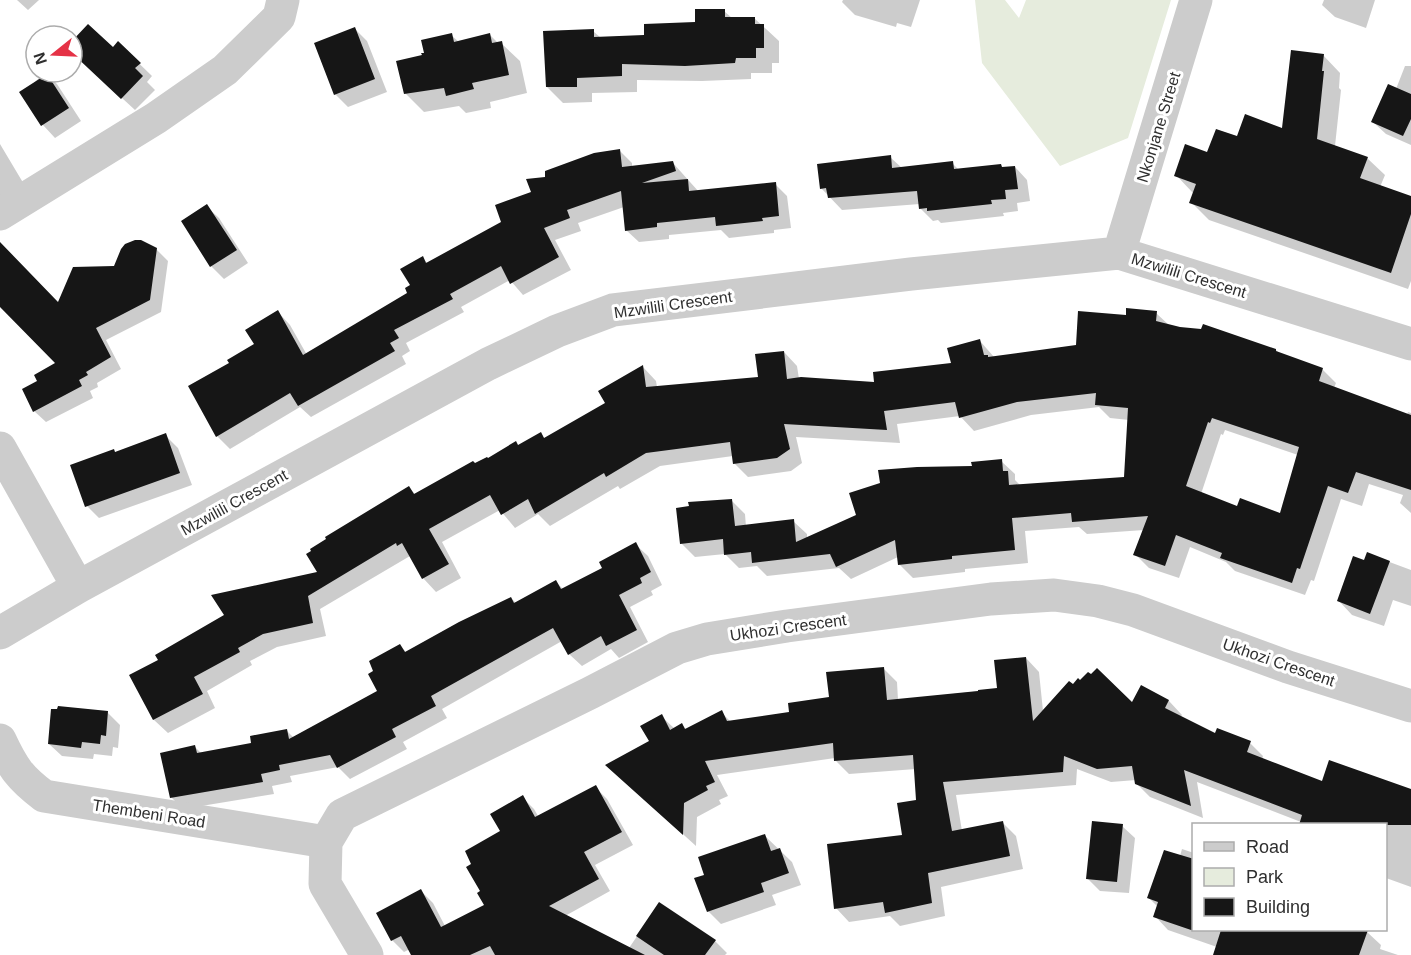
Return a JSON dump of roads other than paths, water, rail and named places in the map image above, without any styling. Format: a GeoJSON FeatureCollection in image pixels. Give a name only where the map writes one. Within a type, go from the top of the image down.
{"type":"FeatureCollection","features":[{"type":"Feature","properties":{"kind":"street"},"geometry":{"type":"LineString","coordinates":[[0,213],[156,118],[225,70],[279,17],[283,0]]}},
{"type":"Feature","properties":{"kind":"street","name":"Nkonjane Street"},"geometry":{"type":"LineString","coordinates":[[1119,254],[1196,0]]}},
{"type":"Feature","properties":{"kind":"street","name":"Mzwilili Crescent"},"geometry":{"type":"LineString","coordinates":[[0,633],[78,587],[488,364],[557,331],[613,310],[911,274],[1119,254],[1411,344]]}},
{"type":"Feature","properties":{"kind":"street"},"geometry":{"type":"LineString","coordinates":[[0,448],[78,587]]}},
{"type":"Feature","properties":{"kind":"street","name":"Ukhozi Crescent"},"geometry":{"type":"LineString","coordinates":[[326,842],[342,815],[677,648],[707,639],[787,626],[991,599],[1054,595],[1098,601],[1132,610],[1288,667],[1411,706]]}},
{"type":"Feature","properties":{"kind":"street","name":"Thembeni Road"},"geometry":{"type":"LineString","coordinates":[[0,740],[10,761],[24,781],[44,796],[326,842]]}},
{"type":"Feature","properties":{"kind":"street"},"geometry":{"type":"LineString","coordinates":[[326,842],[326,884],[367,955]]}}]}
